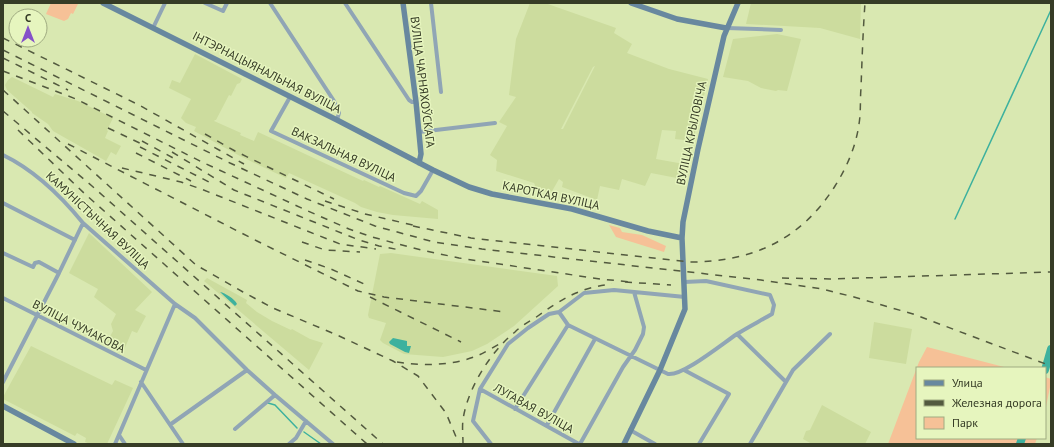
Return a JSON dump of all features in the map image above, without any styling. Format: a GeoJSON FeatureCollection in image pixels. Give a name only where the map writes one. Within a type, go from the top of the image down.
{"type":"FeatureCollection","features":[{"type":"Feature","properties":{"kind":"street","name":"ІНТЭРНАЦЫЯНАЛЬНАЯ ВУЛІЦА"},"geometry":{"type":"LineString","coordinates":[[103,3],[337,120],[419,163]]}},
{"type":"Feature","properties":{"kind":"street"},"geometry":{"type":"LineString","coordinates":[[153,28],[165,3]]}},
{"type":"Feature","properties":{"kind":"street"},"geometry":{"type":"LineString","coordinates":[[205,3],[223,11],[227,3]]}},
{"type":"Feature","properties":{"kind":"street"},"geometry":{"type":"LineString","coordinates":[[270,3],[334,101],[339,115],[337,120]]}},
{"type":"Feature","properties":{"kind":"street"},"geometry":{"type":"LineString","coordinates":[[346,3],[409,100],[416,102]]}},
{"type":"Feature","properties":{"kind":"street","name":"ВУЛІЦА ЧАРНЯХОЎСКАГА"},"geometry":{"type":"LineString","coordinates":[[403,3],[416,102],[421,154],[419,163]]}},
{"type":"Feature","properties":{"kind":"street"},"geometry":{"type":"LineString","coordinates":[[431,3],[441,92]]}},
{"type":"Feature","properties":{"kind":"street"},"geometry":{"type":"LineString","coordinates":[[631,3],[677,19],[726,28],[780,30]]}},
{"type":"Feature","properties":{"kind":"street","name":"ВУЛІЦА КРЫЛОВІЧА"},"geometry":{"type":"LineString","coordinates":[[624,444],[660,370],[685,309],[682,238],[683,222],[726,28],[738,3]]}},
{"type":"Feature","properties":{"kind":"street","name":"ВАКЗАЛЬНАЯ ВУЛІЦА"},"geometry":{"type":"LineString","coordinates":[[290,97],[271,131],[404,193],[416,196],[421,191],[433,170]]}},
{"type":"Feature","properties":{"kind":"street"},"geometry":{"type":"LineString","coordinates":[[419,132],[495,123]]}},
{"type":"Feature","properties":{"kind":"street","name":"КАМУНІСТЫЧНАЯ ВУЛІЦА"},"geometry":{"type":"LineString","coordinates":[[3,155],[25,168],[49,187],[83,223],[175,304],[195,318],[275,396],[306,420],[333,444]]}},
{"type":"Feature","properties":{"kind":"street","name":"КАРОТКАЯ ВУЛІЦА"},"geometry":{"type":"LineString","coordinates":[[419,163],[480,191],[572,209],[648,231],[682,238]]}},
{"type":"Feature","properties":{"kind":"street"},"geometry":{"type":"LineString","coordinates":[[3,203],[75,240]]}},
{"type":"Feature","properties":{"kind":"street"},"geometry":{"type":"LineString","coordinates":[[3,382],[83,223]]}},
{"type":"Feature","properties":{"kind":"street"},"geometry":{"type":"LineString","coordinates":[[3,253],[33,267],[39,262],[59,273]]}},
{"type":"Feature","properties":{"kind":"street"},"geometry":{"type":"LineString","coordinates":[[559,312],[568,325],[660,370],[672,374],[684,370],[737,334],[772,314],[774,305],[770,295],[706,281],[684,282]]}},
{"type":"Feature","properties":{"kind":"street"},"geometry":{"type":"LineString","coordinates":[[491,444],[473,421],[480,389],[508,344],[528,328],[549,314],[559,312],[584,293],[614,290],[685,298]]}},
{"type":"Feature","properties":{"kind":"street"},"geometry":{"type":"LineString","coordinates":[[580,444],[643,334],[644,327],[634,292]]}},
{"type":"Feature","properties":{"kind":"street","name":"ВУЛІЦА ЧУМАКОВА"},"geometry":{"type":"LineString","coordinates":[[3,298],[146,370]]}},
{"type":"Feature","properties":{"kind":"street"},"geometry":{"type":"LineString","coordinates":[[115,444],[175,304]]}},
{"type":"Feature","properties":{"kind":"street"},"geometry":{"type":"LineString","coordinates":[[516,410],[568,325]]}},
{"type":"Feature","properties":{"kind":"street"},"geometry":{"type":"LineString","coordinates":[[737,334],[786,382]]}},
{"type":"Feature","properties":{"kind":"street"},"geometry":{"type":"LineString","coordinates":[[750,444],[793,370],[830,334]]}},
{"type":"Feature","properties":{"kind":"street"},"geometry":{"type":"LineString","coordinates":[[546,425],[595,339]]}},
{"type":"Feature","properties":{"kind":"street"},"geometry":{"type":"LineString","coordinates":[[170,424],[247,370]]}},
{"type":"Feature","properties":{"kind":"street"},"geometry":{"type":"LineString","coordinates":[[684,370],[729,394],[699,444]]}},
{"type":"Feature","properties":{"kind":"street"},"geometry":{"type":"LineString","coordinates":[[141,382],[183,444]]}},
{"type":"Feature","properties":{"kind":"street","name":"ЛУГАВАЯ ВУЛІЦА"},"geometry":{"type":"LineString","coordinates":[[480,389],[580,444]]}},
{"type":"Feature","properties":{"kind":"street"},"geometry":{"type":"LineString","coordinates":[[235,429],[275,396]]}},
{"type":"Feature","properties":{"kind":"street"},"geometry":{"type":"LineString","coordinates":[[3,406],[74,444]]}},
{"type":"Feature","properties":{"kind":"street"},"geometry":{"type":"LineString","coordinates":[[289,444],[296,438],[306,420]]}},
{"type":"Feature","properties":{"kind":"street"},"geometry":{"type":"LineString","coordinates":[[630,430],[655,444]]}},
{"type":"Feature","properties":{"kind":"street"},"geometry":{"type":"LineString","coordinates":[[119,435],[125,444]]}},
{"type":"Feature","properties":{"kind":"shaded area"},"geometry":{"type":"Polygon","coordinates":[[[530,3],[545,3],[616,28],[614,33],[632,44],[627,53],[669,69],[708,79],[693,141],[675,139],[676,131],[662,130],[656,159],[684,164],[682,179],[651,173],[645,186],[622,179],[619,190],[600,186],[597,200],[562,187],[563,182],[559,179],[551,193],[534,189],[534,183],[496,171],[497,160],[490,155],[507,126],[499,122],[516,97],[509,95],[516,39],[530,3]],[[595,66],[593,67],[561,129],[563,129],[595,66]]]}},
{"type":"Feature","properties":{"kind":"shaded area"},"geometry":{"type":"Polygon","coordinates":[[[751,3],[861,3],[860,39],[820,28],[746,24],[751,3]]]}},
{"type":"Feature","properties":{"kind":"shaded area"},"geometry":{"type":"Polygon","coordinates":[[[777,34],[801,39],[787,91],[776,91],[761,88],[748,81],[723,77],[733,39],[777,34]]]}},
{"type":"Feature","properties":{"kind":"shaded area"},"geometry":{"type":"Polygon","coordinates":[[[195,54],[242,79],[240,83],[237,84],[231,96],[229,95],[216,120],[214,121],[241,133],[240,135],[254,141],[258,132],[363,181],[364,180],[379,187],[380,186],[420,204],[422,201],[438,210],[438,219],[393,215],[361,207],[289,173],[286,178],[240,156],[194,131],[196,127],[186,123],[181,118],[191,99],[169,88],[172,80],[180,83],[195,54]]]}},
{"type":"Feature","properties":{"kind":"shaded area"},"geometry":{"type":"Polygon","coordinates":[[[12,77],[53,97],[55,94],[78,101],[113,118],[105,138],[121,146],[116,155],[111,152],[106,161],[53,131],[48,124],[32,113],[7,90],[5,85],[12,77]]]}},
{"type":"Feature","properties":{"kind":"shaded area"},"geometry":{"type":"Polygon","coordinates":[[[89,233],[152,292],[135,310],[146,316],[137,333],[132,331],[124,350],[107,342],[113,331],[111,324],[116,314],[94,297],[98,289],[69,273],[89,233]]]}},
{"type":"Feature","properties":{"kind":"shaded area"},"geometry":{"type":"Polygon","coordinates":[[[391,253],[557,276],[558,286],[514,326],[487,344],[472,351],[443,357],[404,354],[380,340],[386,323],[369,318],[368,315],[380,254],[391,253]]]}},
{"type":"Feature","properties":{"kind":"shaded area"},"geometry":{"type":"Polygon","coordinates":[[[207,278],[247,300],[246,303],[272,321],[291,330],[292,329],[310,339],[323,343],[309,370],[204,281],[207,278]]]}},
{"type":"Feature","properties":{"kind":"shaded area"},"geometry":{"type":"Polygon","coordinates":[[[874,322],[912,329],[906,364],[869,358],[874,322]]]}},
{"type":"Feature","properties":{"kind":"shaded area"},"geometry":{"type":"Polygon","coordinates":[[[31,346],[112,385],[115,380],[133,388],[107,444],[90,444],[85,442],[86,438],[77,433],[75,436],[3,399],[31,346]]]}},
{"type":"Feature","properties":{"kind":"shaded area"},"geometry":{"type":"Polygon","coordinates":[[[822,405],[871,432],[865,444],[812,444],[803,439],[806,431],[810,430],[822,405]]]}},
{"type":"Feature","properties":{"kind":"green space"},"geometry":{"type":"Polygon","coordinates":[[[51,3],[78,4],[73,14],[71,13],[68,19],[64,21],[48,15],[48,10],[51,3]]]}},
{"type":"Feature","properties":{"kind":"green space"},"geometry":{"type":"Polygon","coordinates":[[[609,225],[620,228],[622,232],[642,235],[666,246],[664,252],[616,237],[609,225]]]}},
{"type":"Feature","properties":{"kind":"green space"},"geometry":{"type":"Polygon","coordinates":[[[927,347],[1004,367],[917,367],[927,347]]]}},
{"type":"Feature","properties":{"kind":"green space"},"geometry":{"type":"Polygon","coordinates":[[[916,370],[916,439],[1037,439],[1035,444],[888,444],[916,370]]]}},
{"type":"Feature","properties":{"kind":"green space"},"geometry":{"type":"Polygon","coordinates":[[[1046,377],[1051,379],[1046,407],[1046,377]]]}},
{"type":"Feature","properties":{"kind":"water"},"geometry":{"type":"Polygon","coordinates":[[[220,292],[230,296],[237,304],[235,306],[220,292]]]}},
{"type":"Feature","properties":{"kind":"water"},"geometry":{"type":"Polygon","coordinates":[[[393,338],[407,341],[407,346],[411,346],[409,353],[390,344],[389,342],[393,338]]]}},
{"type":"Feature","properties":{"kind":"waterway"},"geometry":{"type":"LineString","coordinates":[[955,219],[1051,10]]}},
{"type":"Feature","properties":{"kind":"waterway"},"geometry":{"type":"LineString","coordinates":[[1046,367],[1051,349]]}},
{"type":"Feature","properties":{"kind":"waterway"},"geometry":{"type":"LineString","coordinates":[[268,403],[275,405],[297,428]]}},
{"type":"Feature","properties":{"kind":"waterway"},"geometry":{"type":"LineString","coordinates":[[304,432],[321,444]]}},
{"type":"Feature","properties":{"kind":"waterway"},"geometry":{"type":"LineString","coordinates":[[1020,444],[1022,439]]}},
{"type":"Feature","properties":{"kind":"railway"},"geometry":{"type":"LineString","coordinates":[[413,226],[471,238],[690,262],[734,258],[773,244],[791,234],[807,221],[822,205],[835,186],[847,164],[856,140],[860,120],[865,3]]}},
{"type":"Feature","properties":{"kind":"railway"},"geometry":{"type":"LineString","coordinates":[[3,38],[139,105],[244,164]]}},
{"type":"Feature","properties":{"kind":"railway"},"geometry":{"type":"LineString","coordinates":[[3,50],[230,163],[307,199],[375,226],[434,242],[482,249],[761,280],[822,289],[913,314],[1051,366]]}},
{"type":"Feature","properties":{"kind":"railway"},"geometry":{"type":"LineString","coordinates":[[3,58],[68,90]]}},
{"type":"Feature","properties":{"kind":"railway"},"geometry":{"type":"LineString","coordinates":[[3,71],[76,99],[202,162],[308,211],[349,229],[372,237],[459,258],[600,279],[631,282]]}},
{"type":"Feature","properties":{"kind":"railway"},"geometry":{"type":"LineString","coordinates":[[3,90],[196,265],[273,308],[393,361],[418,376],[446,413],[459,444]]}},
{"type":"Feature","properties":{"kind":"railway"},"geometry":{"type":"LineString","coordinates":[[3,111],[92,186],[383,444]]}},
{"type":"Feature","properties":{"kind":"railway"},"geometry":{"type":"LineString","coordinates":[[108,128],[146,146]]}},
{"type":"Feature","properties":{"kind":"railway"},"geometry":{"type":"LineString","coordinates":[[18,130],[85,194],[367,444]]}},
{"type":"Feature","properties":{"kind":"railway"},"geometry":{"type":"LineString","coordinates":[[205,134],[235,151],[334,199]]}},
{"type":"Feature","properties":{"kind":"railway"},"geometry":{"type":"LineString","coordinates":[[142,141],[175,159]]}},
{"type":"Feature","properties":{"kind":"railway"},"geometry":{"type":"LineString","coordinates":[[68,144],[358,291],[384,297],[505,312]]}},
{"type":"Feature","properties":{"kind":"railway"},"geometry":{"type":"LineString","coordinates":[[140,147],[213,184]]}},
{"type":"Feature","properties":{"kind":"railway"},"geometry":{"type":"LineString","coordinates":[[172,152],[234,190],[359,240],[400,250]]}},
{"type":"Feature","properties":{"kind":"railway"},"geometry":{"type":"LineString","coordinates":[[136,153],[191,181]]}},
{"type":"Feature","properties":{"kind":"railway"},"geometry":{"type":"LineString","coordinates":[[122,168],[181,182],[340,244],[376,249]]}},
{"type":"Feature","properties":{"kind":"railway"},"geometry":{"type":"LineString","coordinates":[[325,201],[365,214],[417,226]]}},
{"type":"Feature","properties":{"kind":"railway"},"geometry":{"type":"LineString","coordinates":[[302,242],[325,250],[360,252]]}},
{"type":"Feature","properties":{"kind":"railway"},"geometry":{"type":"LineString","coordinates":[[305,260],[331,269],[364,284]]}},
{"type":"Feature","properties":{"kind":"railway"},"geometry":{"type":"LineString","coordinates":[[782,278],[830,279],[1051,272]]}},
{"type":"Feature","properties":{"kind":"railway"},"geometry":{"type":"LineString","coordinates":[[625,282],[671,285]]}},
{"type":"Feature","properties":{"kind":"railway"},"geometry":{"type":"LineString","coordinates":[[463,444],[463,420],[469,396],[489,360],[497,349],[517,330],[562,300],[589,288],[612,284]]}},
{"type":"Feature","properties":{"kind":"railway"},"geometry":{"type":"LineString","coordinates":[[370,297],[461,342]]}},
{"type":"Feature","properties":{"kind":"railway"},"geometry":{"type":"LineString","coordinates":[[397,362],[418,364],[449,363],[469,359],[501,343]]}}]}
